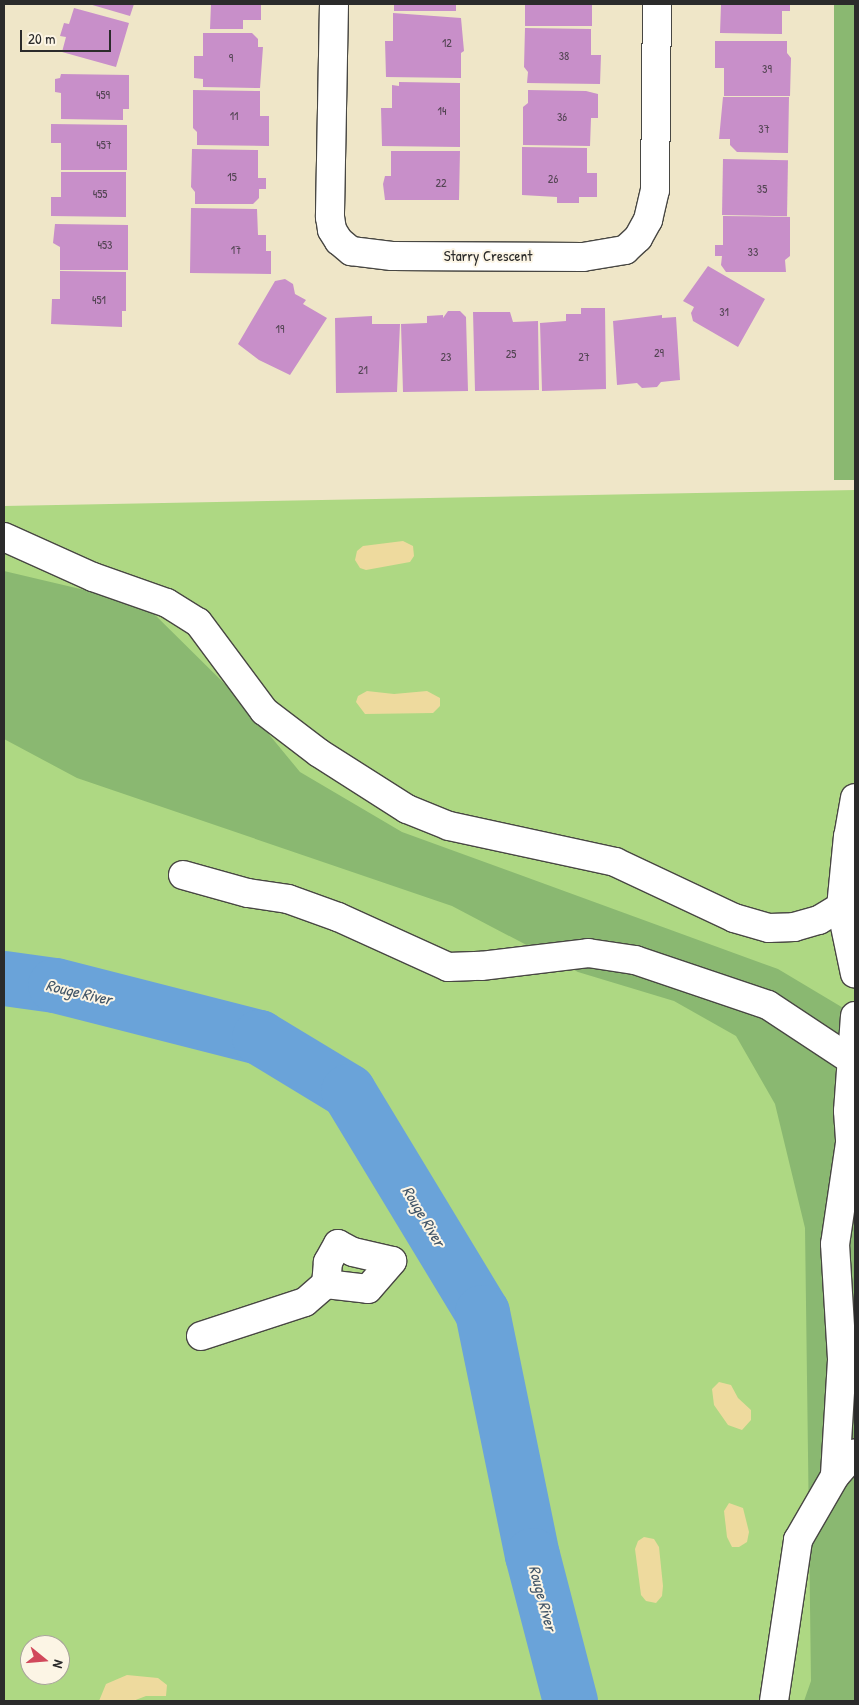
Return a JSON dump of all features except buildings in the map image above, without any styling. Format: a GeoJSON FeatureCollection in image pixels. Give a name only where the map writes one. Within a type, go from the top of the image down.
{"type":"FeatureCollection","features":[{"type":"Feature","properties":{"kind":"street","name":"Starry Crescent"},"geometry":{"type":"LineString","coordinates":[[334,4],[330,217],[332,230],[339,241],[351,251],[392,256],[583,257],[625,250],[638,238],[648,220],[655,190],[657,4]]}},
{"type":"Feature","properties":{"kind":"street"},"geometry":{"type":"LineString","coordinates":[[4,537],[93,577],[167,603],[198,622],[264,711],[319,753],[407,809],[449,826],[614,862],[734,918],[769,928],[794,927],[819,920],[841,908]]}},
{"type":"Feature","properties":{"kind":"street"},"geometry":{"type":"LineString","coordinates":[[855,798],[848,836],[841,908],[855,974]]}},
{"type":"Feature","properties":{"kind":"street"},"geometry":{"type":"LineString","coordinates":[[183,875],[248,893],[288,899],[338,917],[448,967],[588,953],[635,960],[768,1005],[851,1060]]}},
{"type":"Feature","properties":{"kind":"street"},"geometry":{"type":"LineString","coordinates":[[835,1476],[842,1360],[835,1244],[853,1150],[848,1111],[855,1016]]}},
{"type":"Feature","properties":{"kind":"street"},"geometry":{"type":"LineString","coordinates":[[201,1336],[305,1302],[326,1284]]}},
{"type":"Feature","properties":{"kind":"street"},"geometry":{"type":"LineString","coordinates":[[774,1701],[798,1540],[835,1476],[855,1453]]}},
{"type":"Feature","properties":{"kind":"green space"},"geometry":{"type":"Polygon","coordinates":[[[834,4],[855,4],[855,480],[834,480],[834,4]]]}},
{"type":"Feature","properties":{"kind":"green space"},"geometry":{"type":"Polygon","coordinates":[[[855,490],[855,1701],[4,1701],[4,506],[855,490]]]}},
{"type":"Feature","properties":{"kind":"green space"},"geometry":{"type":"Polygon","coordinates":[[[4,571],[144,604],[238,697],[300,772],[402,832],[778,969],[850,1012],[855,1019],[855,1701],[804,1701],[811,1681],[805,1228],[775,1104],[736,1036],[674,1001],[578,972],[452,906],[77,778],[4,739],[4,571]]]}},
{"type":"Feature","properties":{"kind":"sand"},"geometry":{"type":"Polygon","coordinates":[[[403,541],[413,546],[414,556],[410,562],[366,570],[360,568],[355,560],[357,551],[363,546],[403,541]]]}},
{"type":"Feature","properties":{"kind":"sand"},"geometry":{"type":"Polygon","coordinates":[[[367,691],[394,694],[427,691],[440,698],[440,706],[433,713],[365,714],[356,702],[358,696],[367,691]]]}},
{"type":"Feature","properties":{"kind":"sand"},"geometry":{"type":"Polygon","coordinates":[[[719,1382],[731,1385],[738,1398],[751,1410],[751,1420],[742,1430],[728,1425],[714,1405],[712,1389],[719,1382]]]}},
{"type":"Feature","properties":{"kind":"sand"},"geometry":{"type":"Polygon","coordinates":[[[729,1503],[743,1508],[749,1532],[747,1542],[739,1547],[732,1547],[727,1537],[724,1511],[729,1503]]]}},
{"type":"Feature","properties":{"kind":"sand"},"geometry":{"type":"Polygon","coordinates":[[[644,1537],[654,1539],[659,1547],[663,1586],[662,1596],[656,1603],[646,1601],[641,1595],[635,1549],[638,1541],[644,1537]]]}},
{"type":"Feature","properties":{"kind":"sand"},"geometry":{"type":"Polygon","coordinates":[[[127,1675],[158,1678],[167,1685],[166,1696],[146,1696],[133,1701],[99,1701],[106,1684],[127,1675]]]}},
{"type":"Feature","properties":{"kind":"waterway","name":"Rouge River"},"geometry":{"type":"LineString","coordinates":[[4,978],[55,985],[259,1037],[348,1091],[482,1312],[532,1555],[570,1701]]}}]}
